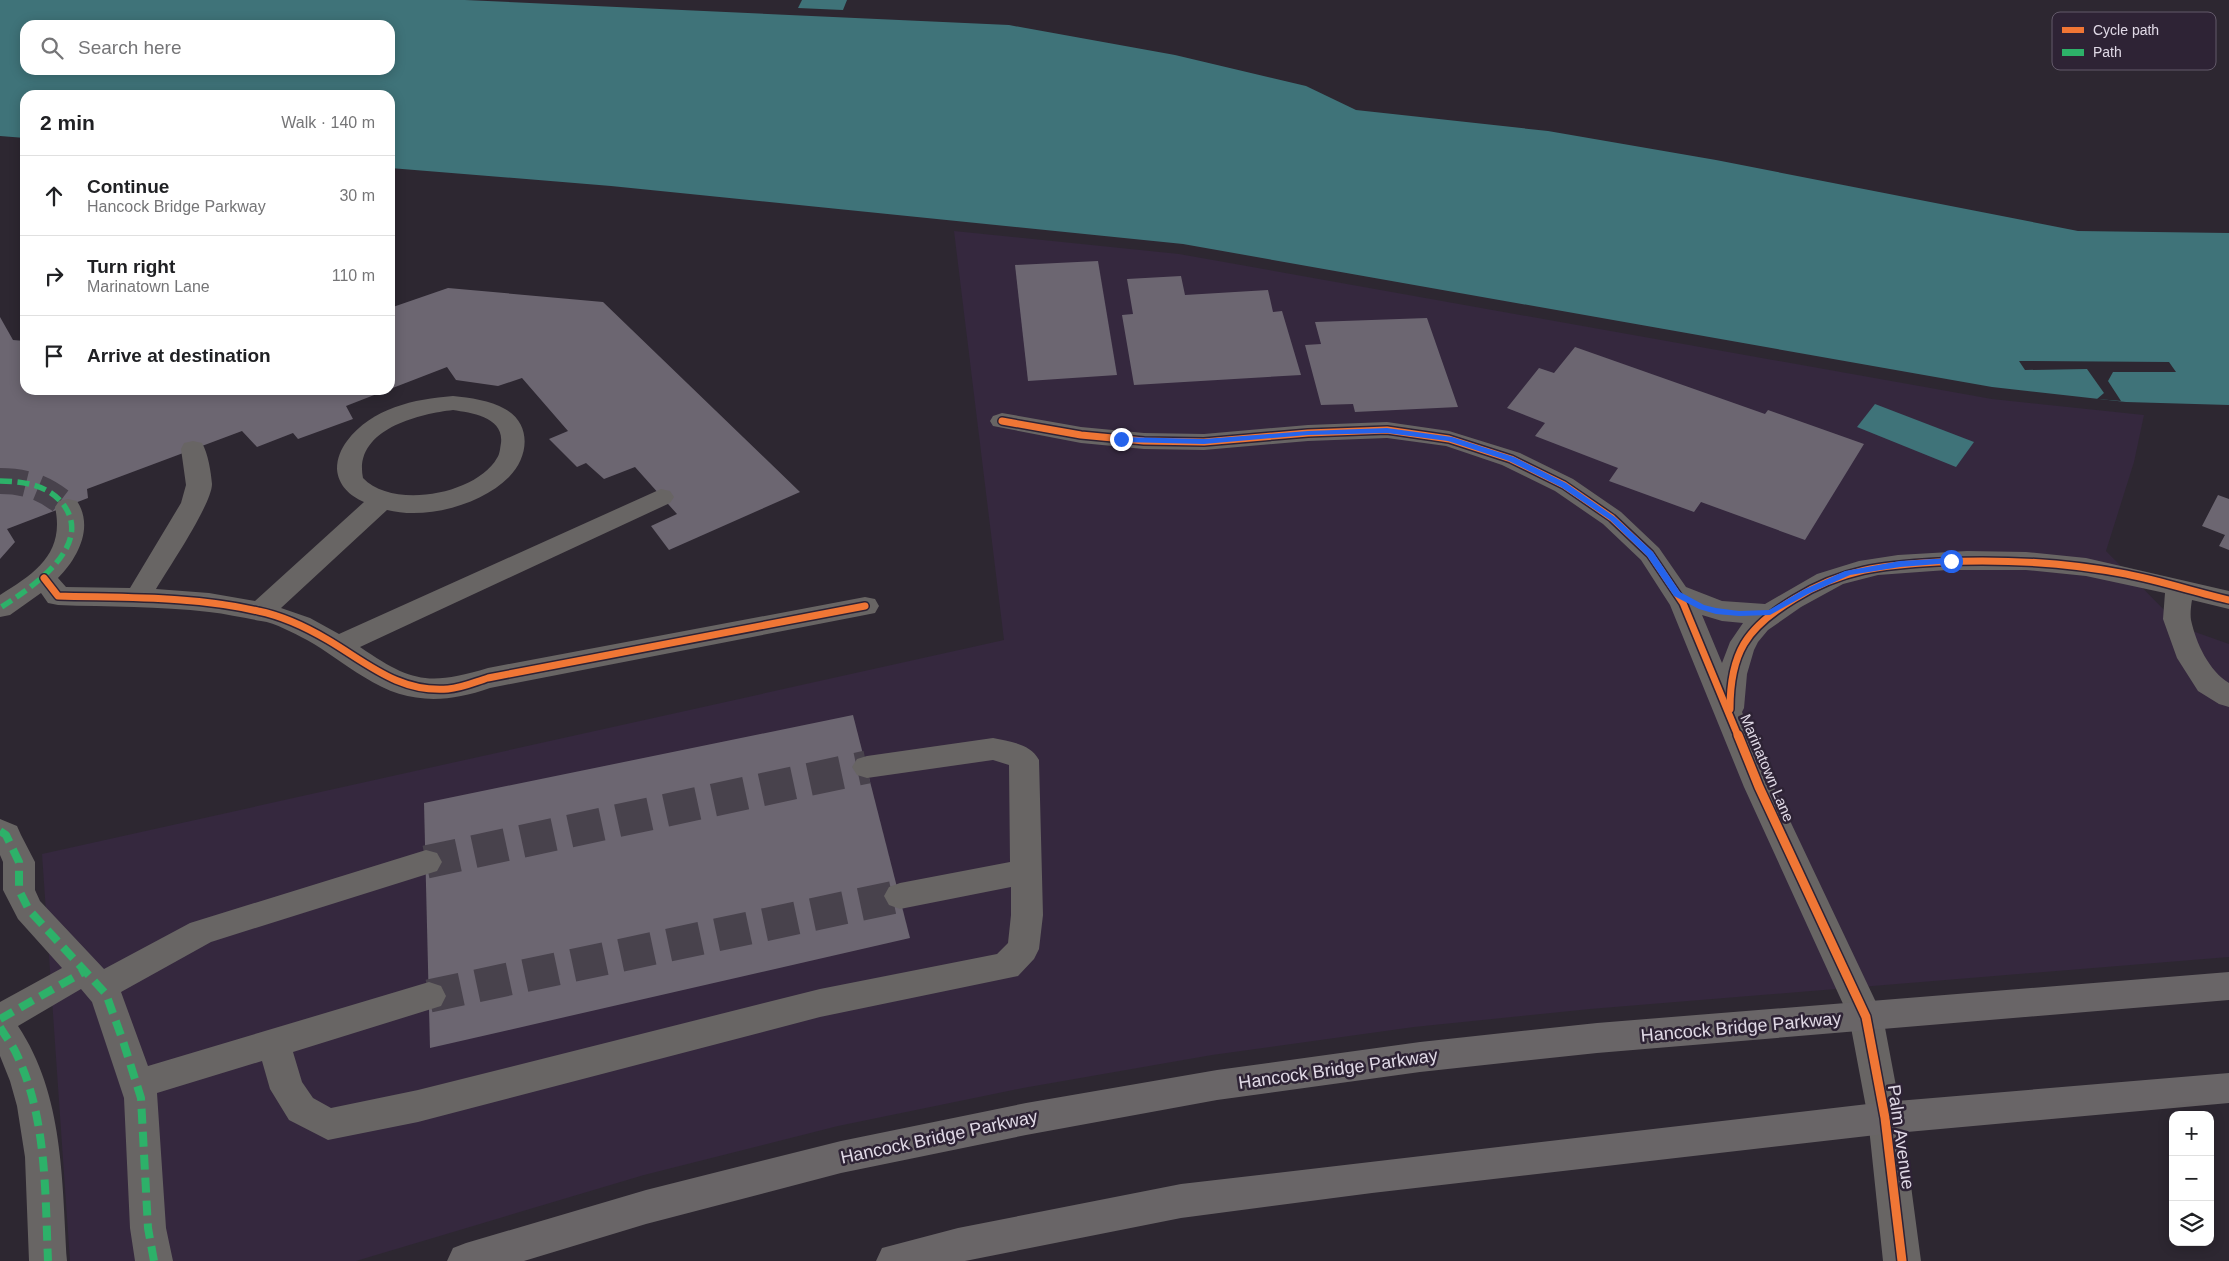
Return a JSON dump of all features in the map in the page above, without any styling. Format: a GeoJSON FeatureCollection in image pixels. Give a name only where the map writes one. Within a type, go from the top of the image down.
{"type":"FeatureCollection","features":[{"type":"Feature","properties":{"kind":"main road","name":"Hancock Bridge Parkway"},"geometry":{"type":"LineString","coordinates":[[466,1261],[646,1207],[841,1157],[1026,1119],[1217,1085],[1420,1056],[1597,1038],[2229,986]]}},
{"type":"Feature","properties":{"kind":"main road"},"geometry":{"type":"LineString","coordinates":[[895,1261],[958,1245],[1181,1202],[1382,1176],[1886,1118],[2229,1088]]}},
{"type":"Feature","properties":{"kind":"street"},"geometry":{"type":"LineString","coordinates":[[259,612],[381,501],[405,504],[432,503],[458,496],[482,485],[500,471],[512,455],[514,439],[509,425],[496,413],[478,406],[452,403],[425,406],[398,414],[375,427],[358,443],[349,460],[350,477],[362,491],[381,501]]}},
{"type":"Feature","properties":{"kind":"street","name":"Marinatown Lane"},"geometry":{"type":"LineString","coordinates":[[1002,421],[1081,435],[1144,442],[1204,442],[1308,433],[1387,430],[1449,439],[1511,459],[1564,485],[1612,518],[1650,554],[1683,602],[1759,787],[1866,1017]]}},
{"type":"Feature","properties":{"kind":"street"},"geometry":{"type":"LineString","coordinates":[[137,599],[194,503],[198,485],[193,449]]}},
{"type":"Feature","properties":{"kind":"street"},"geometry":{"type":"LineString","coordinates":[[337,646],[661,497]]}},
{"type":"Feature","properties":{"kind":"street"},"geometry":{"type":"LineString","coordinates":[[0,608],[44,578],[65,552],[72,536],[72,518],[68,507]]}},
{"type":"Feature","properties":{"kind":"street"},"geometry":{"type":"LineString","coordinates":[[1729,714],[1731,676],[1744,641],[1770,613],[1805,592],[1848,573],[1900,564],[1925,562],[1995,560],[2037,562],[2085,567],[2179,587],[2229,600]]}},
{"type":"Feature","properties":{"kind":"street"},"geometry":{"type":"LineString","coordinates":[[44,578],[58,596],[215,604],[259,612],[302,625],[373,671],[396,682],[418,688],[446,689],[488,678],[865,606]]}},
{"type":"Feature","properties":{"kind":"street"},"geometry":{"type":"LineString","coordinates":[[2179,587],[2177,619],[2190,658],[2208,684],[2229,696]]}},
{"type":"Feature","properties":{"kind":"street","name":"Marinatown Lane"},"geometry":{"type":"LineString","coordinates":[[1677,594],[1701,607],[1716,611],[1739,614],[1770,613]]}},
{"type":"Feature","properties":{"kind":"street"},"geometry":{"type":"LineString","coordinates":[[273,1042],[287,1089],[302,1109],[328,1124],[418,1106],[820,1003],[1006,966],[1023,949],[1027,915],[1024,760],[1012,753],[993,749],[867,766]]}},
{"type":"Feature","properties":{"kind":"street"},"geometry":{"type":"LineString","coordinates":[[0,831],[6,836],[19,862],[19,890],[29,910],[93,979],[109,1002],[141,1098],[148,1228],[154,1261]]}},
{"type":"Feature","properties":{"kind":"street"},"geometry":{"type":"LineString","coordinates":[[0,1018],[201,932],[426,862]]}},
{"type":"Feature","properties":{"kind":"street"},"geometry":{"type":"LineString","coordinates":[[900,896],[1026,871]]}},
{"type":"Feature","properties":{"kind":"street"},"geometry":{"type":"LineString","coordinates":[[137,1084],[429,996]]}},
{"type":"Feature","properties":{"kind":"street","name":"Palm Avenue"},"geometry":{"type":"LineString","coordinates":[[1866,1017],[1886,1118],[1902,1261]]}},
{"type":"Feature","properties":{"kind":"street"},"geometry":{"type":"LineString","coordinates":[[0,1028],[18,1056],[36,1108],[43,1172],[48,1261]]}},
{"type":"Feature","properties":{"kind":"shaded area"},"geometry":{"type":"Polygon","coordinates":[[[954,231],[1179,254],[1992,399],[2144,415],[2134,462],[2106,551],[2181,627],[2229,644],[2229,957],[1590,1009],[1414,1027],[1212,1055],[1023,1088],[838,1126],[644,1175],[356,1261],[70,1261],[42,854],[1004,640],[954,231]]]}},
{"type":"Feature","properties":{"kind":"water"},"geometry":{"type":"Polygon","coordinates":[[[0,0],[465,0],[1009,25],[1175,55],[1306,86],[1356,110],[1548,131],[1716,160],[2078,231],[2229,233],[2229,405],[2126,402],[1992,387],[1183,244],[611,186],[395,168],[395,90],[20,90],[20,138],[0,136],[0,0]]]}},
{"type":"Feature","properties":{"kind":"water"},"geometry":{"type":"Polygon","coordinates":[[[802,0],[847,0],[843,10],[798,8],[802,0]]]}},
{"type":"Feature","properties":{"kind":"water"},"geometry":{"type":"Polygon","coordinates":[[[1875,404],[1974,442],[1956,467],[1857,427],[1875,404]]]}},
{"type":"Feature","properties":{"kind":"pier"},"geometry":{"type":"Polygon","coordinates":[[[2019,361],[2169,362],[2176,372],[2113,372],[2108,381],[2121,401],[2097,399],[2104,393],[2087,369],[2025,370],[2019,361]]]}},
{"type":"Feature","properties":{"kind":"building"},"geometry":{"type":"Polygon","coordinates":[[[1098,261],[1117,375],[1028,381],[1015,265],[1098,261]]]}},
{"type":"Feature","properties":{"kind":"building"},"geometry":{"type":"Polygon","coordinates":[[[1181,276],[1185,295],[1268,290],[1273,312],[1282,311],[1301,375],[1134,385],[1122,315],[1133,314],[1127,279],[1181,276]]]}},
{"type":"Feature","properties":{"kind":"building"},"geometry":{"type":"Polygon","coordinates":[[[448,288],[603,302],[800,492],[669,550],[651,526],[677,514],[635,467],[604,479],[586,463],[577,467],[549,439],[568,431],[522,378],[498,386],[456,380],[447,367],[395,387],[395,306],[448,288]]]}},
{"type":"Feature","properties":{"kind":"building"},"geometry":{"type":"Polygon","coordinates":[[[0,317],[13,340],[20,341],[20,395],[374,395],[346,406],[353,419],[298,439],[293,433],[257,447],[242,431],[87,489],[88,498],[7,529],[15,542],[0,559],[0,317]]]}},
{"type":"Feature","properties":{"kind":"building"},"geometry":{"type":"Polygon","coordinates":[[[1427,318],[1458,407],[1355,412],[1353,404],[1321,405],[1305,345],[1321,344],[1315,322],[1427,318]]]}},
{"type":"Feature","properties":{"kind":"building"},"geometry":{"type":"Polygon","coordinates":[[[1575,347],[1765,414],[1768,410],[1864,444],[1805,540],[1701,502],[1694,512],[1609,481],[1618,468],[1535,436],[1545,423],[1507,408],[1539,368],[1554,373],[1575,347]]]}},
{"type":"Feature","properties":{"kind":"building"},"geometry":{"type":"Polygon","coordinates":[[[2218,495],[2229,499],[2229,550],[2219,546],[2225,535],[2202,526],[2218,495]]]}},
{"type":"Feature","properties":{"kind":"building"},"geometry":{"type":"Polygon","coordinates":[[[853,715],[910,938],[430,1048],[424,803],[853,715]]]}},
{"type":"Feature","properties":{"kind":"tunnel"},"geometry":{"type":"LineString","coordinates":[[0,481],[10,481],[37,487],[68,507]]}},
{"type":"Feature","properties":{"kind":"tunnel"},"geometry":{"type":"LineString","coordinates":[[426,862],[867,767]]}},
{"type":"Feature","properties":{"kind":"tunnel"},"geometry":{"type":"LineString","coordinates":[[429,996],[900,896]]}},
{"type":"Feature","properties":{"kind":"marked path"},"geometry":{"type":"LineString","coordinates":[[0,481],[31,484],[52,493],[70,513],[73,529],[68,545],[45,575],[0,608]]}},
{"type":"Feature","properties":{"kind":"marked path"},"geometry":{"type":"LineString","coordinates":[[0,831],[6,835],[19,862],[19,890],[29,910],[106,994],[123,1041],[141,1098],[148,1228],[154,1261]]}},
{"type":"Feature","properties":{"kind":"marked path"},"geometry":{"type":"LineString","coordinates":[[0,1019],[85,971]]}},
{"type":"Feature","properties":{"kind":"marked path"},"geometry":{"type":"LineString","coordinates":[[0,1027],[18,1057],[34,1106],[42,1157],[48,1261]]}},
{"type":"Feature","properties":{"kind":"cycle path"},"geometry":{"type":"LineString","coordinates":[[1002,421],[1081,435],[1144,441],[1204,442],[1308,433],[1387,430],[1449,439],[1511,459],[1564,485],[1612,518],[1650,554],[1683,603],[1759,787],[1866,1017],[1885,1118],[1902,1261]]}},
{"type":"Feature","properties":{"kind":"cycle path"},"geometry":{"type":"LineString","coordinates":[[1730,709],[1734,665],[1740,648],[1750,633],[1775,611],[1797,597],[1828,580],[1858,570],[1902,564],[1961,561],[1989,560],[2044,563],[2125,574],[2229,600]]}},
{"type":"Feature","properties":{"kind":"cycle path"},"geometry":{"type":"LineString","coordinates":[[44,578],[58,596],[184,600],[259,611],[300,625],[338,646],[387,678],[413,687],[427,689],[455,688],[488,678],[865,606]]}},
{"type":"Feature","properties":{"kind":"route"},"geometry":{"type":"LineString","coordinates":[[1121,439],[1144,442],[1204,442],[1308,433],[1387,430],[1449,439],[1511,459],[1564,485],[1612,518],[1650,554],[1677,594],[1701,607],[1716,611],[1739,614],[1770,613],[1805,592],[1848,573],[1900,564],[1951,561]]}}]}
